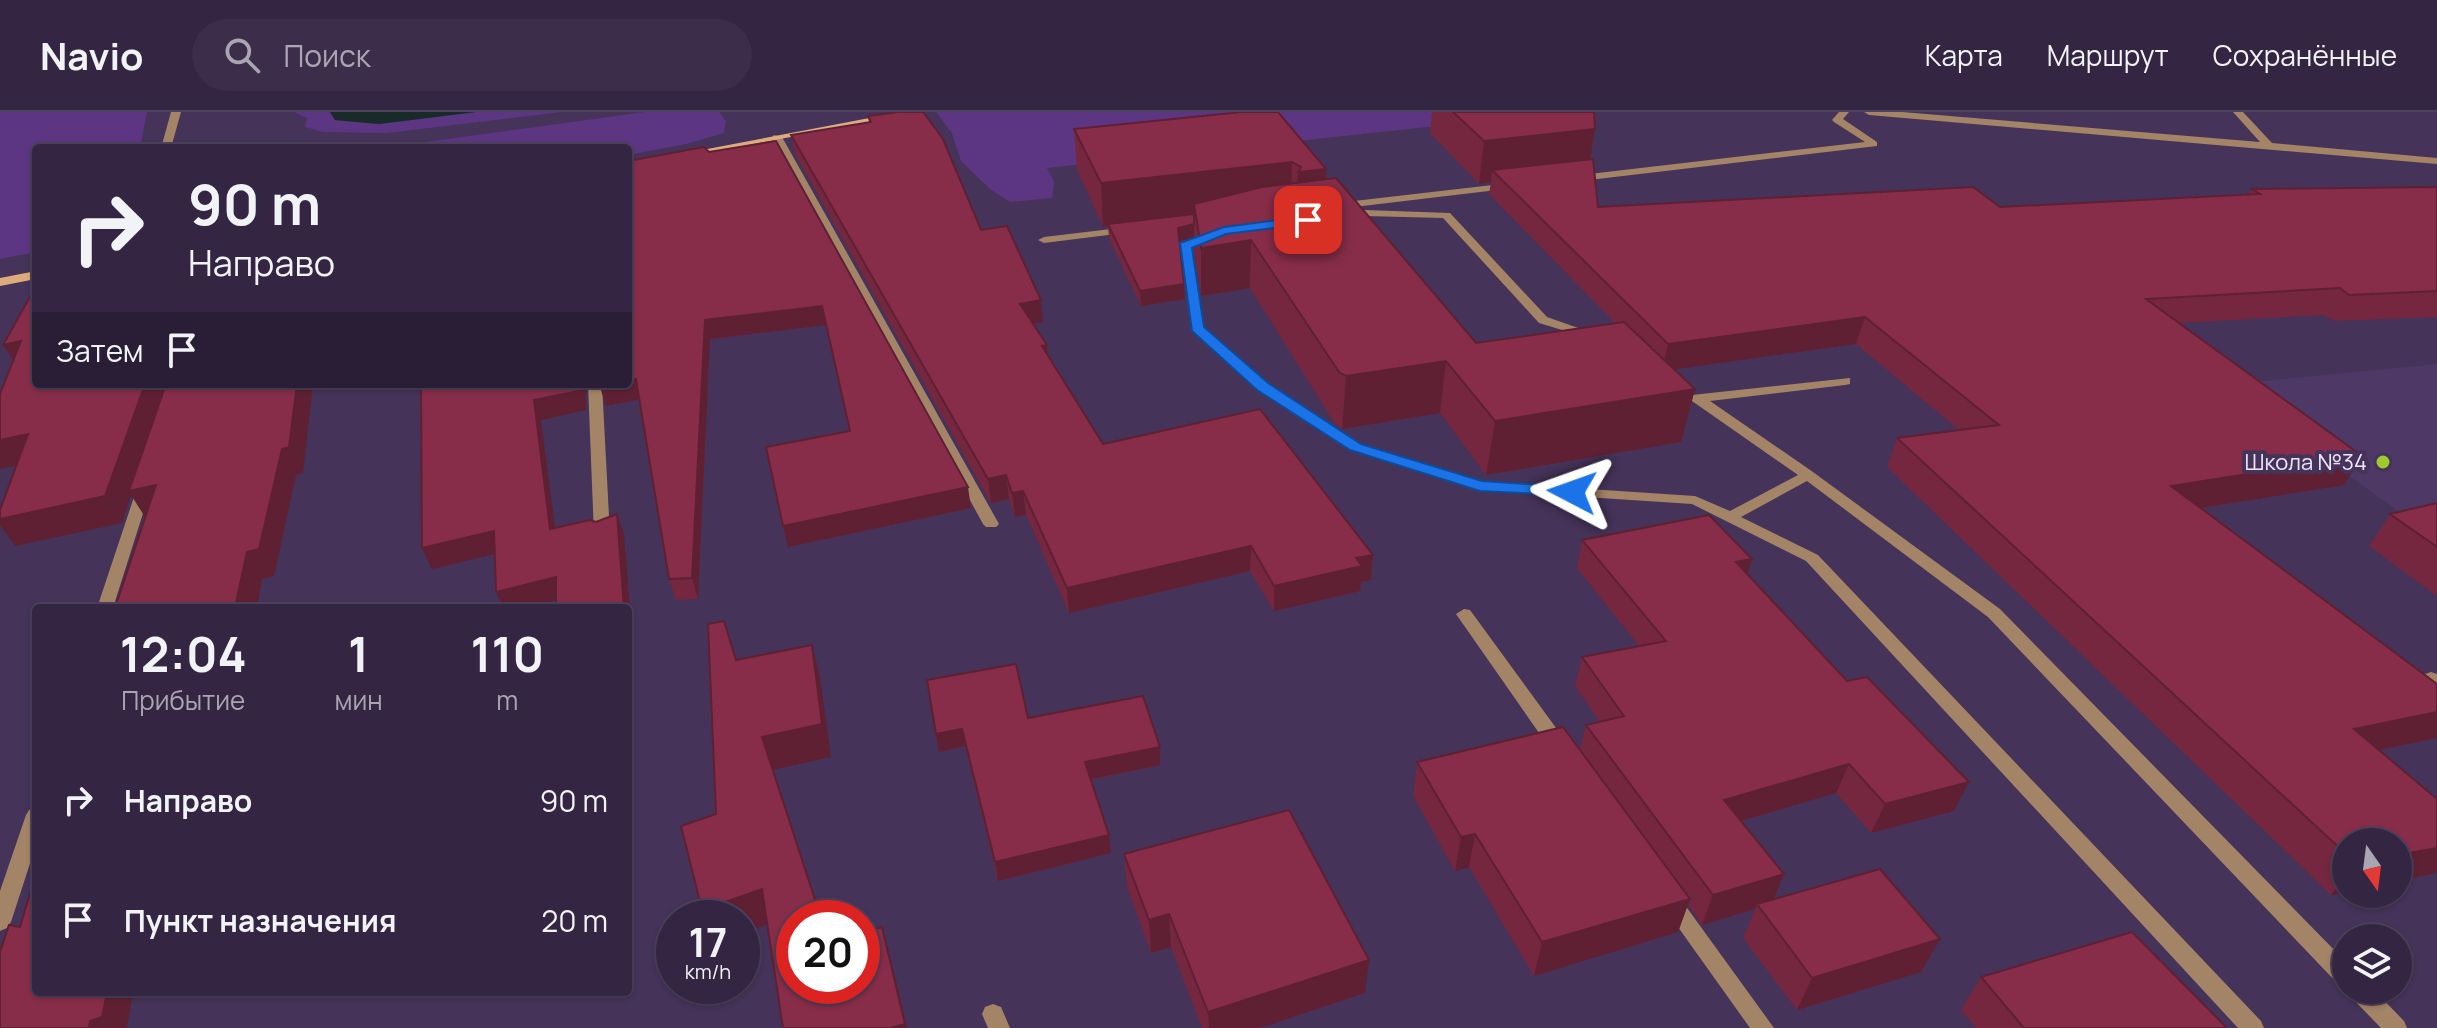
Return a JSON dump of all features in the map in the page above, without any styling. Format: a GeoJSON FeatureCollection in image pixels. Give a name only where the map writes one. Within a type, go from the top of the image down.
{"type":"FeatureCollection","features":[{"type":"Feature","properties":{"kind":"street"},"geometry":{"type":"LineString","coordinates":[[167,144],[176,112]]}},
{"type":"Feature","properties":{"kind":"street"},"geometry":{"type":"LineString","coordinates":[[671,157],[916,112]]}},
{"type":"Feature","properties":{"kind":"street"},"geometry":{"type":"LineString","coordinates":[[1561,180],[1874,144],[1837,120],[1844,112]]}},
{"type":"Feature","properties":{"kind":"street"},"geometry":{"type":"LineString","coordinates":[[1869,112],[2437,161]]}},
{"type":"Feature","properties":{"kind":"street"},"geometry":{"type":"LineString","coordinates":[[2238,112],[2269,146]]}},
{"type":"Feature","properties":{"kind":"street"},"geometry":{"type":"LineString","coordinates":[[777,137],[991,524]]}},
{"type":"Feature","properties":{"kind":"street"},"geometry":{"type":"LineString","coordinates":[[1529,184],[1338,211],[1446,215],[1543,320],[1598,337],[1609,346]]}},
{"type":"Feature","properties":{"kind":"street"},"geometry":{"type":"LineString","coordinates":[[1044,240],[1138,229]]}},
{"type":"Feature","properties":{"kind":"street"},"geometry":{"type":"LineString","coordinates":[[1224,231],[1185,246],[1197,328],[1262,387],[1356,447],[1480,486],[1695,500],[1812,558],[2253,1028]]}},
{"type":"Feature","properties":{"kind":"street"},"geometry":{"type":"LineString","coordinates":[[0,282],[32,276]]}},
{"type":"Feature","properties":{"kind":"street"},"geometry":{"type":"LineString","coordinates":[[1845,381],[1692,399],[1808,475],[1994,613],[2332,963]]}},
{"type":"Feature","properties":{"kind":"street"},"geometry":{"type":"LineString","coordinates":[[595,388],[602,535]]}},
{"type":"Feature","properties":{"kind":"street"},"geometry":{"type":"LineString","coordinates":[[106,604],[149,474]]}},
{"type":"Feature","properties":{"kind":"street"},"geometry":{"type":"LineString","coordinates":[[1732,516],[1808,475]]}},
{"type":"Feature","properties":{"kind":"street"},"geometry":{"type":"LineString","coordinates":[[1464,614],[1576,769]]}},
{"type":"Feature","properties":{"kind":"street"},"geometry":{"type":"LineString","coordinates":[[0,922],[32,827]]}},
{"type":"Feature","properties":{"kind":"street"},"geometry":{"type":"LineString","coordinates":[[1660,886],[1763,1028]]}},
{"type":"Feature","properties":{"kind":"street"},"geometry":{"type":"LineString","coordinates":[[2373,1004],[2396,1028]]}},
{"type":"Feature","properties":{"kind":"shaded area"},"geometry":{"type":"Polygon","coordinates":[[[0,112],[147,112],[141,144],[32,144],[32,253],[0,259],[0,112]]]}},
{"type":"Feature","properties":{"kind":"shaded area"},"geometry":{"type":"Polygon","coordinates":[[[294,112],[330,112],[335,120],[379,124],[476,112],[562,112],[387,133],[323,132],[305,127],[307,118],[294,112]]]}},
{"type":"Feature","properties":{"kind":"shaded area"},"geometry":{"type":"Polygon","coordinates":[[[330,112],[476,112],[379,124],[335,120],[330,112]]]}},
{"type":"Feature","properties":{"kind":"shaded area"},"geometry":{"type":"Polygon","coordinates":[[[645,112],[719,112],[726,121],[724,133],[632,154],[632,144],[410,144],[645,112]]]}},
{"type":"Feature","properties":{"kind":"shaded area"},"geometry":{"type":"Polygon","coordinates":[[[936,112],[1566,112],[1047,168],[1054,182],[1052,198],[1010,202],[990,189],[961,161],[952,133],[936,112]]]}},
{"type":"Feature","properties":{"kind":"shaded area","name":"Школа №34"},"geometry":{"type":"Polygon","coordinates":[[[2437,364],[2437,539],[2222,385],[2437,364]]]}},
{"type":"Feature","properties":{"kind":"building"},"geometry":{"type":"Polygon","coordinates":[[[923,112],[943,139],[981,230],[1007,226],[1041,300],[1020,304],[1047,345],[1042,346],[1103,444],[1260,409],[1373,555],[1356,558],[1362,566],[1274,586],[1251,546],[1067,588],[1023,491],[1012,493],[1006,475],[988,479],[791,135],[871,122],[868,116],[923,112]]]}},
{"type":"Feature","properties":{"kind":"building"},"geometry":{"type":"Polygon","coordinates":[[[1242,112],[1278,112],[1326,169],[1298,172],[1301,167],[1292,162],[1101,183],[1074,129],[1242,112]]]}},
{"type":"Feature","properties":{"kind":"building"},"geometry":{"type":"Polygon","coordinates":[[[1453,112],[1594,112],[1595,129],[1484,141],[1453,112]]]}},
{"type":"Feature","properties":{"kind":"building"},"geometry":{"type":"Polygon","coordinates":[[[776,141],[968,487],[783,526],[766,447],[850,431],[822,306],[705,320],[692,578],[669,579],[636,379],[632,380],[632,160],[704,147],[709,152],[776,141]]]}},
{"type":"Feature","properties":{"kind":"building"},"geometry":{"type":"Polygon","coordinates":[[[1593,159],[1598,207],[1973,187],[2000,207],[2260,194],[2252,189],[2437,187],[2437,291],[2349,295],[2340,288],[2146,299],[2362,456],[2171,486],[2437,684],[2437,712],[2354,729],[2437,799],[2437,848],[2412,852],[2412,828],[2332,828],[2332,841],[1897,438],[1999,425],[1865,317],[1668,344],[1492,170],[1593,159]]]}},
{"type":"Feature","properties":{"kind":"building"},"geometry":{"type":"Polygon","coordinates":[[[1336,178],[1476,343],[1624,322],[1695,389],[1495,421],[1446,361],[1346,376],[1339,372],[1251,240],[1201,248],[1194,204],[1262,187],[1336,178]]]}},
{"type":"Feature","properties":{"kind":"building"},"geometry":{"type":"Polygon","coordinates":[[[1194,214],[1194,224],[1178,228],[1184,284],[1140,291],[1108,224],[1194,214]]]}},
{"type":"Feature","properties":{"kind":"building"},"geometry":{"type":"Polygon","coordinates":[[[32,293],[32,388],[144,388],[105,496],[0,519],[0,510],[28,434],[0,440],[0,394],[21,341],[3,345],[32,293]]]}},
{"type":"Feature","properties":{"kind":"building"},"geometry":{"type":"Polygon","coordinates":[[[165,388],[296,388],[289,447],[282,449],[259,549],[247,552],[236,604],[116,604],[156,485],[129,491],[165,388]]]}},
{"type":"Feature","properties":{"kind":"building"},"geometry":{"type":"Polygon","coordinates":[[[421,388],[579,388],[579,391],[534,400],[550,529],[590,520],[596,522],[617,514],[624,604],[556,604],[556,577],[496,592],[494,531],[422,548],[421,388]]]}},
{"type":"Feature","properties":{"kind":"building"},"geometry":{"type":"Polygon","coordinates":[[[2437,503],[2437,547],[2390,514],[2437,503]]]}},
{"type":"Feature","properties":{"kind":"building"},"geometry":{"type":"Polygon","coordinates":[[[1709,515],[1752,559],[1736,562],[1847,681],[1867,677],[1969,782],[1885,804],[1849,764],[1724,800],[1784,874],[1713,895],[1586,725],[1624,716],[1582,657],[1666,641],[1582,540],[1709,515]]]}},
{"type":"Feature","properties":{"kind":"building"},"geometry":{"type":"Polygon","coordinates":[[[724,621],[736,660],[812,645],[822,724],[762,737],[815,900],[776,900],[776,982],[762,889],[731,900],[700,900],[681,826],[716,814],[708,624],[724,621]]]}},
{"type":"Feature","properties":{"kind":"building"},"geometry":{"type":"Polygon","coordinates":[[[1016,664],[1028,718],[1143,696],[1160,747],[1085,762],[1109,835],[995,862],[962,729],[936,734],[927,680],[1016,664]]]}},
{"type":"Feature","properties":{"kind":"building"},"geometry":{"type":"Polygon","coordinates":[[[1563,727],[1690,899],[1542,942],[1475,834],[1461,837],[1417,762],[1563,727]]]}},
{"type":"Feature","properties":{"kind":"building"},"geometry":{"type":"Polygon","coordinates":[[[1289,810],[1369,960],[1208,1012],[1169,914],[1149,920],[1124,854],[1289,810]]]}},
{"type":"Feature","properties":{"kind":"building"},"geometry":{"type":"Polygon","coordinates":[[[1880,869],[1940,939],[1812,978],[1757,904],[1880,869]]]}},
{"type":"Feature","properties":{"kind":"building"},"geometry":{"type":"Polygon","coordinates":[[[32,887],[32,996],[106,996],[102,1017],[90,1021],[89,1028],[0,1028],[0,952],[9,925],[20,927],[32,887]]]}},
{"type":"Feature","properties":{"kind":"building"},"geometry":{"type":"Polygon","coordinates":[[[882,927],[905,1024],[891,1028],[783,1028],[779,1004],[880,1004],[882,927]]]}},
{"type":"Feature","properties":{"kind":"building"},"geometry":{"type":"Polygon","coordinates":[[[2132,932],[2227,1028],[2024,1028],[1981,977],[2132,932]]]}},
{"type":"Feature","properties":{"kind":"place","name":"Школа №34"},"geometry":{"type":"Point","coordinates":[2383,462]}},
{"type":"Feature","properties":{"kind":"route"},"geometry":{"type":"LineString","coordinates":[[1308,220],[1224,231],[1185,246],[1197,328],[1262,387],[1356,447],[1480,486],[1572,492]]}}]}
